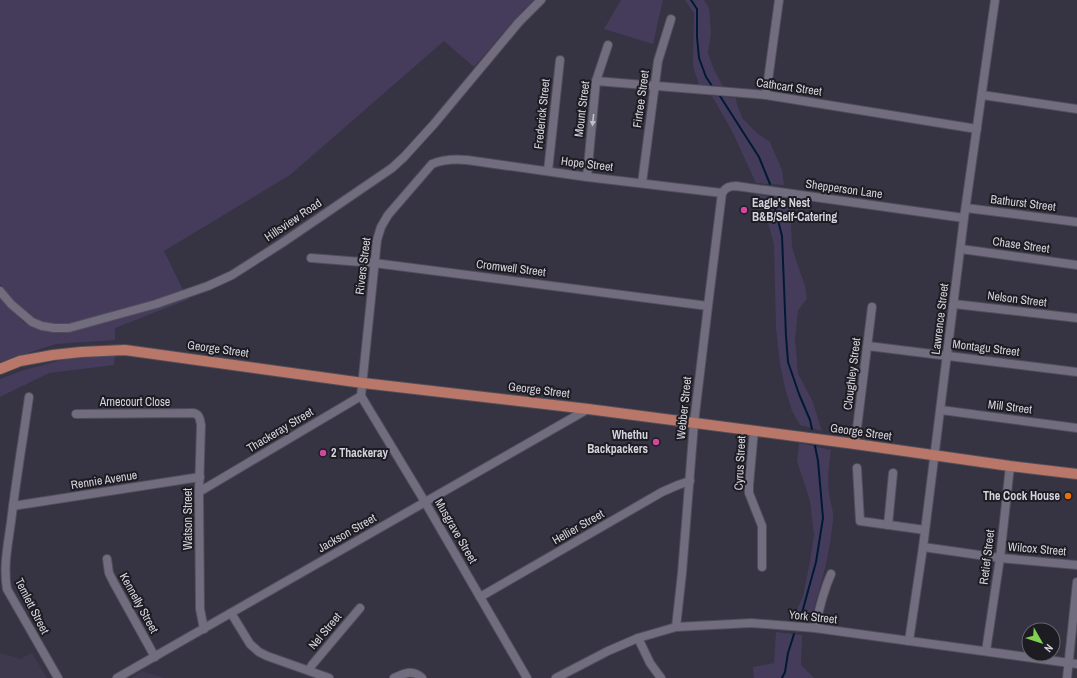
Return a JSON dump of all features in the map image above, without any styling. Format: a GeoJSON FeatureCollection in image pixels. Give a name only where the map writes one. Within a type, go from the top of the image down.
{"type":"FeatureCollection","features":[{"type":"Feature","properties":{"kind":"main road","name":"George Street"},"geometry":{"type":"LineString","coordinates":[[0,369],[20,361],[53,355],[125,350],[363,383],[754,430],[1077,474]]}},
{"type":"Feature","properties":{"kind":"street","name":"Hillsview Road"},"geometry":{"type":"LineString","coordinates":[[0,291],[11,304],[32,322],[42,326],[54,328],[69,328],[156,304],[208,286],[232,274],[282,243],[392,168],[420,141],[512,30],[541,0]]}},
{"type":"Feature","properties":{"kind":"street"},"geometry":{"type":"LineString","coordinates":[[766,94],[779,0]]}},
{"type":"Feature","properties":{"kind":"street","name":"Lawrence Street"},"geometry":{"type":"LineString","coordinates":[[909,641],[941,410],[964,218],[995,0]]}},
{"type":"Feature","properties":{"kind":"street","name":"Firtree Street"},"geometry":{"type":"LineString","coordinates":[[642,183],[658,61],[671,20]]}},
{"type":"Feature","properties":{"kind":"street","name":"Mount Street"},"geometry":{"type":"LineString","coordinates":[[587,177],[596,81],[608,45]]}},
{"type":"Feature","properties":{"kind":"street","name":"Frederick Street"},"geometry":{"type":"LineString","coordinates":[[548,171],[560,60]]}},
{"type":"Feature","properties":{"kind":"street","name":"Cathcart Street"},"geometry":{"type":"LineString","coordinates":[[596,81],[766,94],[977,129]]}},
{"type":"Feature","properties":{"kind":"street"},"geometry":{"type":"LineString","coordinates":[[982,95],[1077,109]]}},
{"type":"Feature","properties":{"kind":"street","name":"Hope Street"},"geometry":{"type":"LineString","coordinates":[[448,159],[467,160],[587,177],[722,193]]}},
{"type":"Feature","properties":{"kind":"street","name":"Rivers Street"},"geometry":{"type":"LineString","coordinates":[[363,383],[374,263],[377,240],[381,227],[388,216],[432,164],[448,159]]}},
{"type":"Feature","properties":{"kind":"street","name":"Shepperson Lane"},"geometry":{"type":"LineString","coordinates":[[722,193],[731,186],[736,186],[964,218]]}},
{"type":"Feature","properties":{"kind":"street","name":"Webber Street"},"geometry":{"type":"LineString","coordinates":[[676,627],[694,423],[722,193]]}},
{"type":"Feature","properties":{"kind":"street","name":"Bathurst Street"},"geometry":{"type":"LineString","coordinates":[[966,208],[1077,222]]}},
{"type":"Feature","properties":{"kind":"street","name":"Chase Street"},"geometry":{"type":"LineString","coordinates":[[961,249],[1077,265]]}},
{"type":"Feature","properties":{"kind":"street","name":"Cromwell Street"},"geometry":{"type":"LineString","coordinates":[[311,258],[374,263],[708,306]]}},
{"type":"Feature","properties":{"kind":"street","name":"Nelson Street"},"geometry":{"type":"LineString","coordinates":[[954,304],[1077,318]]}},
{"type":"Feature","properties":{"kind":"street","name":"Cloughley Street"},"geometry":{"type":"LineString","coordinates":[[854,444],[872,307]]}},
{"type":"Feature","properties":{"kind":"street","name":"Montagu Street"},"geometry":{"type":"LineString","coordinates":[[868,346],[1077,372]]}},
{"type":"Feature","properties":{"kind":"street"},"geometry":{"type":"LineString","coordinates":[[362,396],[363,383]]}},
{"type":"Feature","properties":{"kind":"street","name":"Thackeray Street"},"geometry":{"type":"LineString","coordinates":[[199,492],[362,396]]}},
{"type":"Feature","properties":{"kind":"street","name":"Musgrave Street"},"geometry":{"type":"LineString","coordinates":[[362,396],[426,502],[527,678]]}},
{"type":"Feature","properties":{"kind":"street","name":"Temlett Street"},"geometry":{"type":"LineString","coordinates":[[29,397],[13,506],[5,579],[7,589],[58,678]]}},
{"type":"Feature","properties":{"kind":"street","name":"Jackson Street"},"geometry":{"type":"LineString","coordinates":[[118,678],[588,409]]}},
{"type":"Feature","properties":{"kind":"street","name":"Mill Street"},"geometry":{"type":"LineString","coordinates":[[941,410],[1077,428]]}},
{"type":"Feature","properties":{"kind":"street","name":"Watson Street"},"geometry":{"type":"LineString","coordinates":[[193,413],[198,415],[201,425],[199,492],[200,609],[204,629]]}},
{"type":"Feature","properties":{"kind":"street","name":"Arnecourt Close"},"geometry":{"type":"LineString","coordinates":[[76,414],[193,413]]}},
{"type":"Feature","properties":{"kind":"street","name":"Cyrus Street"},"geometry":{"type":"LineString","coordinates":[[754,430],[749,493],[762,526],[762,567]]}},
{"type":"Feature","properties":{"kind":"street","name":"Retief Street"},"geometry":{"type":"LineString","coordinates":[[986,651],[1000,558],[1010,466]]}},
{"type":"Feature","properties":{"kind":"street"},"geometry":{"type":"LineString","coordinates":[[857,468],[859,520],[861,522],[925,530]]}},
{"type":"Feature","properties":{"kind":"street"},"geometry":{"type":"LineString","coordinates":[[888,525],[893,473]]}},
{"type":"Feature","properties":{"kind":"street","name":"Rennie Avenue"},"geometry":{"type":"LineString","coordinates":[[13,506],[200,477]]}},
{"type":"Feature","properties":{"kind":"street","name":"Hellier Street"},"geometry":{"type":"LineString","coordinates":[[480,598],[662,492],[690,480]]}},
{"type":"Feature","properties":{"kind":"street","name":"Wilcox Street"},"geometry":{"type":"LineString","coordinates":[[923,547],[1000,558],[1077,565]]}},
{"type":"Feature","properties":{"kind":"street","name":"Kennelly Street"},"geometry":{"type":"LineString","coordinates":[[107,559],[108,573],[155,657]]}},
{"type":"Feature","properties":{"kind":"street"},"geometry":{"type":"LineString","coordinates":[[815,628],[820,601],[831,574]]}},
{"type":"Feature","properties":{"kind":"street"},"geometry":{"type":"LineString","coordinates":[[1068,678],[1068,663],[1077,582]]}},
{"type":"Feature","properties":{"kind":"street","name":"Nel Street"},"geometry":{"type":"LineString","coordinates":[[309,670],[360,608]]}},
{"type":"Feature","properties":{"kind":"street"},"geometry":{"type":"LineString","coordinates":[[232,613],[250,644],[259,652],[329,678]]}},
{"type":"Feature","properties":{"kind":"street","name":"York Street"},"geometry":{"type":"LineString","coordinates":[[556,678],[608,651],[638,638],[676,627],[750,623],[815,628],[1077,664]]}},
{"type":"Feature","properties":{"kind":"street"},"geometry":{"type":"LineString","coordinates":[[638,638],[650,663],[660,678]]}},
{"type":"Feature","properties":{"kind":"street"},"geometry":{"type":"LineString","coordinates":[[394,678],[411,672],[418,674],[422,678]]}},
{"type":"Feature","properties":{"kind":"shaded area"},"geometry":{"type":"Polygon","coordinates":[[[0,0],[534,0],[523,10],[474,67],[444,41],[290,175],[164,251],[184,292],[76,323],[51,323],[37,320],[27,314],[0,284],[0,0]]]}},
{"type":"Feature","properties":{"kind":"shaded area"},"geometry":{"type":"Polygon","coordinates":[[[621,0],[663,0],[653,44],[604,29],[621,0]]]}},
{"type":"Feature","properties":{"kind":"shaded area"},"geometry":{"type":"Polygon","coordinates":[[[685,0],[704,0],[709,8],[711,32],[708,53],[714,70],[723,86],[699,85],[693,66],[694,13],[685,0]]]}},
{"type":"Feature","properties":{"kind":"shaded area"},"geometry":{"type":"Polygon","coordinates":[[[712,96],[736,98],[737,105],[743,119],[757,133],[770,142],[782,170],[784,185],[756,183],[732,131],[712,96]]]}},
{"type":"Feature","properties":{"kind":"shaded area"},"geometry":{"type":"Polygon","coordinates":[[[756,194],[790,201],[792,247],[805,285],[807,299],[798,310],[795,339],[798,374],[812,400],[822,431],[800,425],[792,411],[785,388],[780,364],[776,328],[774,244],[767,219],[756,194]]]}},
{"type":"Feature","properties":{"kind":"shaded area"},"geometry":{"type":"Polygon","coordinates":[[[187,296],[189,299],[115,328],[115,340],[56,344],[0,362],[0,297],[23,322],[31,326],[55,331],[187,296]]]}},
{"type":"Feature","properties":{"kind":"shaded area"},"geometry":{"type":"Polygon","coordinates":[[[115,355],[114,365],[49,373],[0,397],[0,379],[24,370],[67,359],[115,355]]]}},
{"type":"Feature","properties":{"kind":"shaded area"},"geometry":{"type":"Polygon","coordinates":[[[799,443],[831,450],[828,482],[833,513],[832,533],[824,571],[810,621],[793,619],[803,596],[814,535],[810,501],[797,461],[799,443]]]}},
{"type":"Feature","properties":{"kind":"shaded area"},"geometry":{"type":"Polygon","coordinates":[[[776,632],[802,635],[801,665],[814,678],[754,678],[753,667],[774,663],[776,632]]]}},
{"type":"Feature","properties":{"kind":"shaded area"},"geometry":{"type":"Polygon","coordinates":[[[0,653],[20,659],[32,653],[47,678],[0,678],[0,653]]]}},
{"type":"Feature","properties":{"kind":"shaded area"},"geometry":{"type":"Polygon","coordinates":[[[142,671],[165,678],[131,678],[142,671]]]}},
{"type":"Feature","properties":{"kind":"waterway"},"geometry":{"type":"LineString","coordinates":[[691,0],[697,9],[699,58],[706,77],[712,86]]}},
{"type":"Feature","properties":{"kind":"waterway"},"geometry":{"type":"LineString","coordinates":[[720,96],[759,157],[770,184]]}},
{"type":"Feature","properties":{"kind":"waterway"},"geometry":{"type":"LineString","coordinates":[[772,197],[782,236],[788,362],[812,429]]}},
{"type":"Feature","properties":{"kind":"waterway"},"geometry":{"type":"LineString","coordinates":[[800,620],[816,562],[823,518],[818,461],[815,446]]}},
{"type":"Feature","properties":{"kind":"waterway"},"geometry":{"type":"LineString","coordinates":[[782,678],[785,672],[788,653],[794,634]]}},
{"type":"Feature","properties":{"kind":"place","name":"Eagle's Nest B&B/Self-Catering"},"geometry":{"type":"Point","coordinates":[744,210]}},
{"type":"Feature","properties":{"kind":"place","name":"Whethu Backpackers"},"geometry":{"type":"Point","coordinates":[656,442]}},
{"type":"Feature","properties":{"kind":"place","name":"2 Thackeray"},"geometry":{"type":"Point","coordinates":[323,453]}},
{"type":"Feature","properties":{"kind":"place","name":"The Cock House"},"geometry":{"type":"Point","coordinates":[1068,496]}}]}
